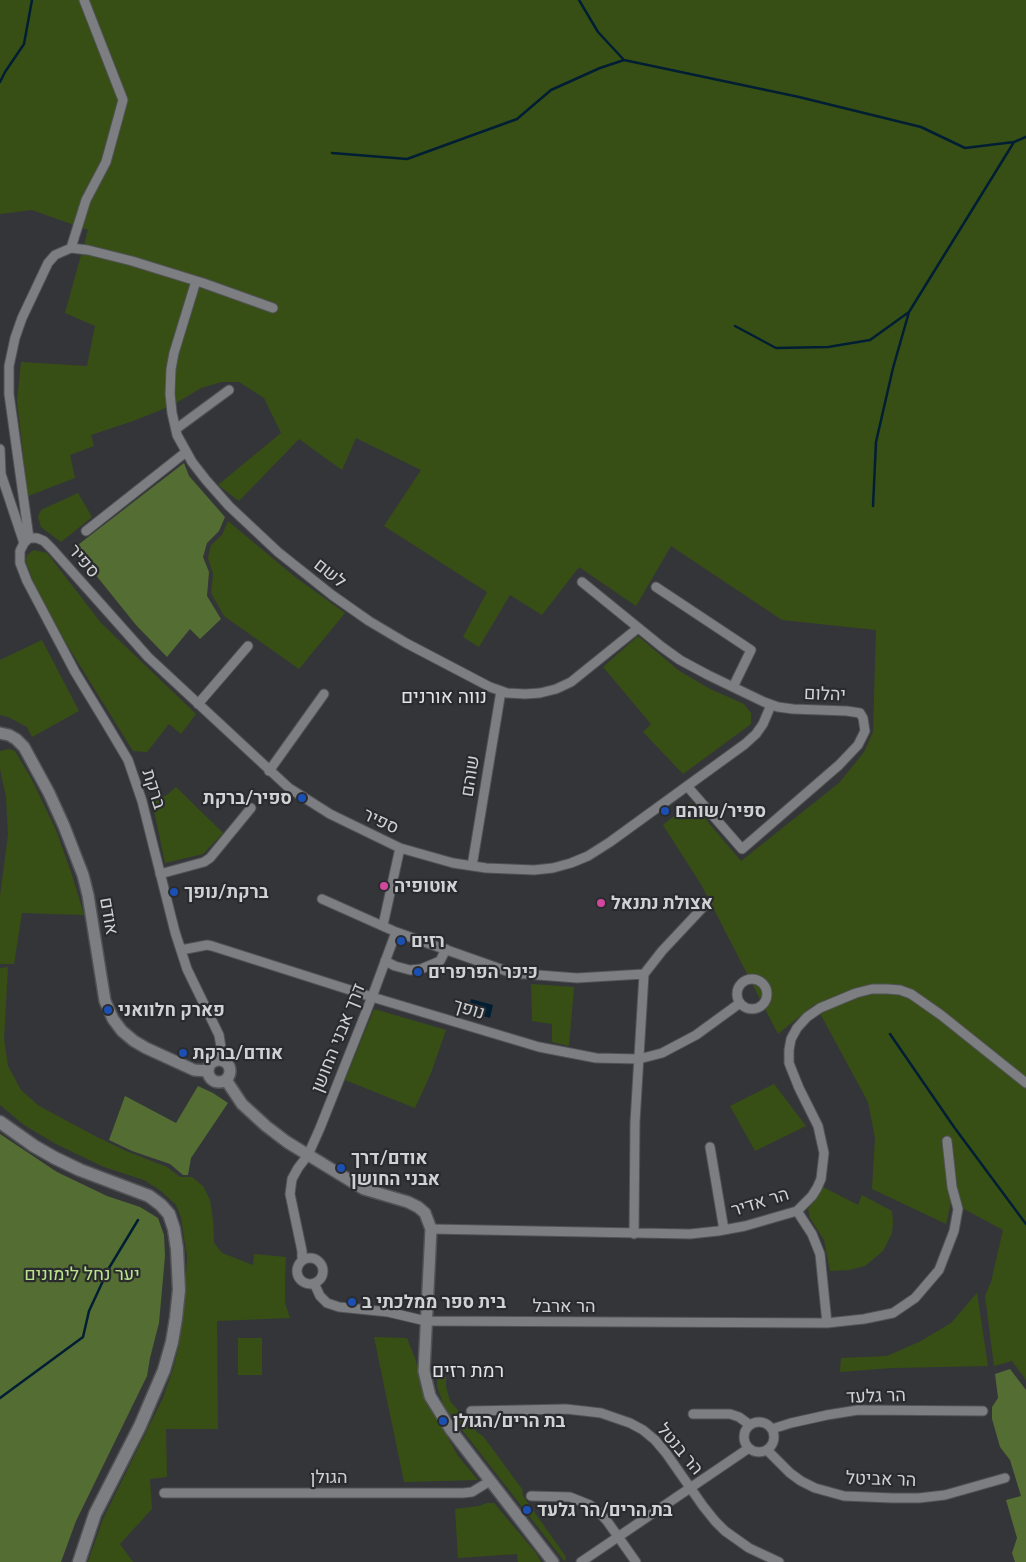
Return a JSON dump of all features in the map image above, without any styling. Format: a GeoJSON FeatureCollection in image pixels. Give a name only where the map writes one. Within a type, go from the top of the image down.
{"type":"FeatureCollection","features":[{"type":"Feature","properties":{"kind":"main road"},"geometry":{"type":"LineString","coordinates":[[0,1122],[55,1158],[80,1170],[149,1196],[161,1204],[169,1214],[174,1229],[179,1290],[172,1342],[164,1370],[140,1426],[95,1514],[79,1562]]}},
{"type":"Feature","properties":{"kind":"street"},"geometry":{"type":"LineString","coordinates":[[71,248],[86,200],[106,162],[123,100],[84,0]]}},
{"type":"Feature","properties":{"kind":"street"},"geometry":{"type":"LineString","coordinates":[[27,540],[9,394],[11,353],[22,318],[48,263],[55,255],[71,248],[88,250],[132,261],[196,281],[273,308]]}},
{"type":"Feature","properties":{"kind":"street","name":"לשם"},"geometry":{"type":"LineString","coordinates":[[196,281],[171,369],[170,394],[177,436],[206,480],[229,506],[278,552],[332,595],[406,644],[490,687],[507,693],[525,694],[556,689],[572,682],[638,628]]}},
{"type":"Feature","properties":{"kind":"street"},"geometry":{"type":"LineString","coordinates":[[176,430],[229,390]]}},
{"type":"Feature","properties":{"kind":"street","name":"ברקת"},"geometry":{"type":"LineString","coordinates":[[0,449],[1,474],[27,540],[20,551],[20,564],[74,672],[128,760],[142,801],[181,950],[187,969],[219,1035],[222,1048],[221,1060]]}},
{"type":"Feature","properties":{"kind":"street"},"geometry":{"type":"LineString","coordinates":[[86,531],[186,452]]}},
{"type":"Feature","properties":{"kind":"street","name":"ספיר"},"geometry":{"type":"LineString","coordinates":[[27,540],[37,538],[44,541],[142,651],[289,788],[330,814],[400,848],[453,863],[513,870],[534,870],[553,868],[588,856],[745,744],[763,724],[771,705]]}},
{"type":"Feature","properties":{"kind":"street","name":"יהלום"},"geometry":{"type":"LineString","coordinates":[[582,582],[680,660],[733,687],[771,705],[793,709],[847,711],[860,713],[863,718],[865,731],[858,745],[839,765],[742,849],[687,786]]}},
{"type":"Feature","properties":{"kind":"street"},"geometry":{"type":"LineString","coordinates":[[656,587],[752,650],[733,687]]}},
{"type":"Feature","properties":{"kind":"street"},"geometry":{"type":"LineString","coordinates":[[198,704],[248,646]]}},
{"type":"Feature","properties":{"kind":"street","name":"שוהם"},"geometry":{"type":"LineString","coordinates":[[472,866],[501,691]]}},
{"type":"Feature","properties":{"kind":"street"},"geometry":{"type":"LineString","coordinates":[[269,771],[324,694]]}},
{"type":"Feature","properties":{"kind":"street","name":"אודם"},"geometry":{"type":"LineString","coordinates":[[5,735],[24,747],[49,793],[74,850],[88,895],[105,1001],[114,1019],[122,1031],[146,1048],[194,1070],[208,1071]]}},
{"type":"Feature","properties":{"kind":"street"},"geometry":{"type":"LineString","coordinates":[[160,874],[204,862],[210,858],[251,808]]}},
{"type":"Feature","properties":{"kind":"street"},"geometry":{"type":"LineString","coordinates":[[383,925],[400,848]]}},
{"type":"Feature","properties":{"kind":"street"},"geometry":{"type":"LineString","coordinates":[[322,899],[396,932],[512,973],[577,978],[644,974]]}},
{"type":"Feature","properties":{"kind":"street"},"geometry":{"type":"LineString","coordinates":[[634,1234],[635,1122],[644,974],[662,951],[707,902]]}},
{"type":"Feature","properties":{"kind":"street","name":"דרך אבני החושן"},"geometry":{"type":"LineString","coordinates":[[302,1260],[302,1251],[290,1194],[294,1174],[308,1155],[372,997],[396,932]]}},
{"type":"Feature","properties":{"kind":"street","name":"נופך"},"geometry":{"type":"LineString","coordinates":[[181,950],[207,945],[212,946],[372,997],[539,1047],[596,1058],[639,1059],[662,1053],[696,1035],[740,1003]]}},
{"type":"Feature","properties":{"kind":"street"},"geometry":{"type":"LineString","coordinates":[[385,961],[410,970],[421,969],[440,961],[446,949]]}},
{"type":"Feature","properties":{"kind":"street","name":"הר אדיר"},"geometry":{"type":"LineString","coordinates":[[431,1229],[690,1234],[746,1226],[797,1211],[817,1188],[821,1179],[824,1153],[818,1126],[788,1063],[788,1050],[791,1039],[797,1028],[807,1017],[820,1008],[856,993],[872,989],[900,990],[911,994],[941,1015],[1026,1083]]}},
{"type":"Feature","properties":{"kind":"street"},"geometry":{"type":"LineString","coordinates":[[221,1060],[227,1064],[230,1074],[226,1080],[216,1082],[210,1077],[208,1071],[211,1064],[221,1060]]}},
{"type":"Feature","properties":{"kind":"street"},"geometry":{"type":"LineString","coordinates":[[226,1080],[242,1104],[286,1142],[364,1190],[418,1206],[425,1212],[431,1229],[424,1371],[430,1396],[451,1430],[553,1562]]}},
{"type":"Feature","properties":{"kind":"street","name":"הר ארבל"},"geometry":{"type":"LineString","coordinates":[[314,1283],[320,1296],[326,1303],[339,1307],[388,1312],[426,1321],[827,1323],[864,1319],[894,1313],[915,1298],[939,1270],[954,1231],[958,1209],[952,1188],[947,1141]]}},
{"type":"Feature","properties":{"kind":"street"},"geometry":{"type":"LineString","coordinates":[[710,1147],[724,1230]]}},
{"type":"Feature","properties":{"kind":"street"},"geometry":{"type":"LineString","coordinates":[[797,1211],[812,1234],[820,1254],[827,1323]]}},
{"type":"Feature","properties":{"kind":"street"},"geometry":{"type":"LineString","coordinates":[[310,1258],[318,1260],[322,1268],[322,1275],[314,1283],[305,1283],[297,1275],[297,1266],[302,1260],[310,1258]]}},
{"type":"Feature","properties":{"kind":"street","name":"הר גלעד"},"geometry":{"type":"LineString","coordinates":[[772,1429],[791,1423],[858,1410],[983,1411]]}},
{"type":"Feature","properties":{"kind":"street","name":"הר בנטל"},"geometry":{"type":"LineString","coordinates":[[470,1411],[584,1411],[614,1417],[630,1423],[655,1440],[715,1521],[725,1531],[749,1548],[779,1562]]}},
{"type":"Feature","properties":{"kind":"street"},"geometry":{"type":"LineString","coordinates":[[693,1414],[730,1414],[739,1417],[750,1425]]}},
{"type":"Feature","properties":{"kind":"street"},"geometry":{"type":"LineString","coordinates":[[758,1422],[772,1429],[774,1438],[767,1450],[758,1452],[749,1448],[744,1439],[744,1434],[750,1425],[758,1422]]}},
{"type":"Feature","properties":{"kind":"street"},"geometry":{"type":"LineString","coordinates":[[581,1562],[749,1448]]}},
{"type":"Feature","properties":{"kind":"street","name":"הר אביטל"},"geometry":{"type":"LineString","coordinates":[[767,1450],[801,1481],[815,1488],[844,1496],[919,1498],[945,1495],[1005,1478]]}},
{"type":"Feature","properties":{"kind":"street","name":"הגולן"},"geometry":{"type":"LineString","coordinates":[[164,1493],[463,1493],[472,1492],[490,1481]]}},
{"type":"Feature","properties":{"kind":"street"},"geometry":{"type":"LineString","coordinates":[[531,1496],[557,1496],[580,1500],[590,1505],[599,1512],[636,1562]]}},
{"type":"Feature","properties":{"kind":"green space"},"geometry":{"type":"Polygon","coordinates":[[[0,0],[1026,0],[1026,1380],[1012,1361],[994,1366],[985,1296],[991,1282],[1003,1230],[951,1202],[946,1224],[872,1189],[875,1138],[868,1102],[815,1004],[778,1034],[702,886],[663,825],[691,802],[741,861],[839,783],[864,752],[873,732],[876,630],[782,620],[671,546],[636,606],[579,567],[542,615],[510,595],[479,647],[463,637],[487,592],[384,526],[421,470],[356,438],[342,470],[299,439],[239,501],[218,485],[281,433],[264,398],[239,382],[221,382],[201,388],[163,409],[91,435],[94,446],[70,455],[75,478],[28,496],[17,401],[21,362],[87,366],[95,326],[65,313],[88,230],[32,210],[0,214],[0,0]]]}},
{"type":"Feature","properties":{"kind":"green space"},"geometry":{"type":"Polygon","coordinates":[[[184,463],[189,476],[225,517],[219,531],[207,543],[203,557],[209,572],[207,596],[221,619],[200,639],[190,629],[167,657],[136,625],[74,548],[184,463]]]}},
{"type":"Feature","properties":{"kind":"green space"},"geometry":{"type":"Polygon","coordinates":[[[78,493],[92,517],[61,542],[41,527],[38,517],[41,510],[78,493]]]}},
{"type":"Feature","properties":{"kind":"green space"},"geometry":{"type":"Polygon","coordinates":[[[228,521],[295,577],[345,613],[299,669],[224,616],[211,593],[213,574],[208,558],[211,545],[222,535],[228,521]]]}},
{"type":"Feature","properties":{"kind":"green space"},"geometry":{"type":"Polygon","coordinates":[[[34,550],[47,553],[101,623],[196,714],[181,734],[169,724],[147,752],[133,751],[66,643],[35,586],[26,562],[27,555],[34,550]]]}},
{"type":"Feature","properties":{"kind":"green space"},"geometry":{"type":"Polygon","coordinates":[[[638,636],[678,670],[710,689],[744,704],[751,713],[751,724],[683,774],[643,732],[651,724],[603,667],[638,636]]]}},
{"type":"Feature","properties":{"kind":"green space"},"geometry":{"type":"Polygon","coordinates":[[[42,640],[79,711],[32,737],[27,727],[0,715],[0,660],[42,640]]]}},
{"type":"Feature","properties":{"kind":"green space"},"geometry":{"type":"Polygon","coordinates":[[[9,749],[15,751],[32,780],[56,830],[84,915],[22,913],[14,964],[0,964],[0,896],[8,835],[6,797],[0,769],[0,751],[9,749]]]}},
{"type":"Feature","properties":{"kind":"green space"},"geometry":{"type":"Polygon","coordinates":[[[176,787],[223,833],[203,854],[165,863],[152,801],[167,795],[176,787]]]}},
{"type":"Feature","properties":{"kind":"green space"},"geometry":{"type":"Polygon","coordinates":[[[8,967],[4,1039],[8,1066],[21,1090],[39,1106],[97,1137],[167,1167],[180,1177],[192,1177],[203,1186],[210,1200],[214,1243],[222,1253],[253,1265],[254,1254],[286,1257],[285,1303],[290,1318],[217,1321],[218,1429],[166,1429],[167,1477],[150,1479],[152,1509],[120,1544],[133,1562],[88,1562],[103,1519],[163,1398],[173,1369],[179,1345],[185,1299],[187,1256],[181,1218],[176,1205],[161,1191],[144,1180],[104,1167],[56,1144],[24,1125],[0,1105],[0,968],[8,967]]]}},
{"type":"Feature","properties":{"kind":"green space"},"geometry":{"type":"Polygon","coordinates":[[[531,984],[574,987],[569,1046],[552,1042],[552,1024],[532,1021],[531,984]]]}},
{"type":"Feature","properties":{"kind":"green space"},"geometry":{"type":"Polygon","coordinates":[[[374,1009],[446,1030],[431,1073],[415,1108],[345,1080],[374,1009]]]}},
{"type":"Feature","properties":{"kind":"green space"},"geometry":{"type":"Polygon","coordinates":[[[774,1084],[806,1126],[755,1151],[730,1106],[774,1084]]]}},
{"type":"Feature","properties":{"kind":"green space"},"geometry":{"type":"Polygon","coordinates":[[[198,1086],[228,1103],[191,1158],[188,1175],[183,1175],[170,1164],[132,1151],[109,1140],[125,1096],[176,1123],[198,1086]]]}},
{"type":"Feature","properties":{"kind":"green space","name":"יער נחל לימונים"},"geometry":{"type":"Polygon","coordinates":[[[0,1134],[57,1172],[107,1196],[140,1207],[158,1218],[164,1235],[165,1256],[159,1323],[147,1376],[76,1521],[61,1562],[0,1562],[0,1134]]]}},
{"type":"Feature","properties":{"kind":"green space"},"geometry":{"type":"Polygon","coordinates":[[[823,1187],[858,1205],[862,1195],[892,1211],[892,1233],[883,1251],[865,1266],[849,1270],[830,1271],[824,1240],[810,1218],[808,1209],[823,1187]]]}},
{"type":"Feature","properties":{"kind":"green space"},"geometry":{"type":"Polygon","coordinates":[[[977,1293],[988,1366],[892,1368],[840,1372],[841,1358],[887,1356],[921,1341],[951,1323],[977,1293]]]}},
{"type":"Feature","properties":{"kind":"green space"},"geometry":{"type":"Polygon","coordinates":[[[374,1337],[407,1338],[416,1361],[421,1390],[458,1456],[478,1480],[404,1482],[374,1337]]]}},
{"type":"Feature","properties":{"kind":"green space"},"geometry":{"type":"Polygon","coordinates":[[[238,1338],[262,1338],[262,1375],[238,1375],[238,1338]]]}},
{"type":"Feature","properties":{"kind":"green space"},"geometry":{"type":"Polygon","coordinates":[[[1010,1369],[1026,1390],[1026,1562],[1015,1562],[1012,1553],[1017,1538],[1006,1500],[1021,1496],[1010,1460],[1000,1447],[992,1419],[992,1407],[998,1398],[995,1374],[1010,1369]]]}},
{"type":"Feature","properties":{"kind":"green space"},"geometry":{"type":"Polygon","coordinates":[[[437,1376],[446,1377],[446,1387],[450,1401],[478,1433],[483,1436],[522,1489],[523,1496],[566,1557],[565,1562],[445,1408],[437,1387],[437,1376]]]}},
{"type":"Feature","properties":{"kind":"green space"},"geometry":{"type":"Polygon","coordinates":[[[494,1503],[536,1553],[541,1562],[518,1562],[517,1554],[458,1558],[455,1509],[494,1503]]]}},
{"type":"Feature","properties":{"kind":"water"},"geometry":{"type":"Polygon","coordinates":[[[471,999],[493,1005],[490,1018],[468,1012],[471,999]]]}},
{"type":"Feature","properties":{"kind":"waterway"},"geometry":{"type":"LineString","coordinates":[[0,82],[24,44],[32,0]]}},
{"type":"Feature","properties":{"kind":"waterway"},"geometry":{"type":"LineString","coordinates":[[579,0],[598,32],[624,60],[799,97],[921,127],[965,148],[1014,142],[1026,137]]}},
{"type":"Feature","properties":{"kind":"waterway"},"geometry":{"type":"LineString","coordinates":[[332,153],[407,159],[517,119],[551,90],[600,68],[624,60]]}},
{"type":"Feature","properties":{"kind":"waterway"},"geometry":{"type":"LineString","coordinates":[[873,506],[876,442],[893,368],[909,312],[1014,142]]}},
{"type":"Feature","properties":{"kind":"waterway"},"geometry":{"type":"LineString","coordinates":[[735,326],[776,348],[828,347],[870,340],[909,312]]}},
{"type":"Feature","properties":{"kind":"waterway"},"geometry":{"type":"LineString","coordinates":[[890,1034],[954,1127],[1026,1224]]}},
{"type":"Feature","properties":{"kind":"waterway"},"geometry":{"type":"LineString","coordinates":[[0,1398],[83,1337],[89,1311],[109,1268],[138,1220]]}},
{"type":"Feature","properties":{"kind":"place","name":"ספיר/ברקת"},"geometry":{"type":"Point","coordinates":[302,798]}},
{"type":"Feature","properties":{"kind":"place","name":"ספיר/שוהם"},"geometry":{"type":"Point","coordinates":[665,811]}},
{"type":"Feature","properties":{"kind":"place","name":"אוטופיה"},"geometry":{"type":"Point","coordinates":[384,886]}},
{"type":"Feature","properties":{"kind":"place","name":"ברקת/נופך"},"geometry":{"type":"Point","coordinates":[174,892]}},
{"type":"Feature","properties":{"kind":"place","name":"אצולת נתנאל"},"geometry":{"type":"Point","coordinates":[601,903]}},
{"type":"Feature","properties":{"kind":"place","name":"רזים"},"geometry":{"type":"Point","coordinates":[401,941]}},
{"type":"Feature","properties":{"kind":"place","name":"כיכר הפרפרים"},"geometry":{"type":"Point","coordinates":[418,972]}},
{"type":"Feature","properties":{"kind":"place","name":"פארק חלוואני"},"geometry":{"type":"Point","coordinates":[108,1010]}},
{"type":"Feature","properties":{"kind":"place","name":"אודם/ברקת"},"geometry":{"type":"Point","coordinates":[183,1053]}},
{"type":"Feature","properties":{"kind":"place","name":"אודם/דרך אבני החושן"},"geometry":{"type":"Point","coordinates":[341,1168]}},
{"type":"Feature","properties":{"kind":"place","name":"בית ספר ממלכתי ב"},"geometry":{"type":"Point","coordinates":[352,1302]}},
{"type":"Feature","properties":{"kind":"place","name":"בת הרים/הגולן"},"geometry":{"type":"Point","coordinates":[443,1421]}},
{"type":"Feature","properties":{"kind":"place","name":"בת הרים/הר גלעד"},"geometry":{"type":"Point","coordinates":[527,1510]}},
{"type":"Feature","properties":{"kind":"district","name":"נווה אורנים"},"geometry":{"type":"Point","coordinates":[444,697]}},
{"type":"Feature","properties":{"kind":"district","name":"רמת רזים"},"geometry":{"type":"Point","coordinates":[468,1371]}}]}
